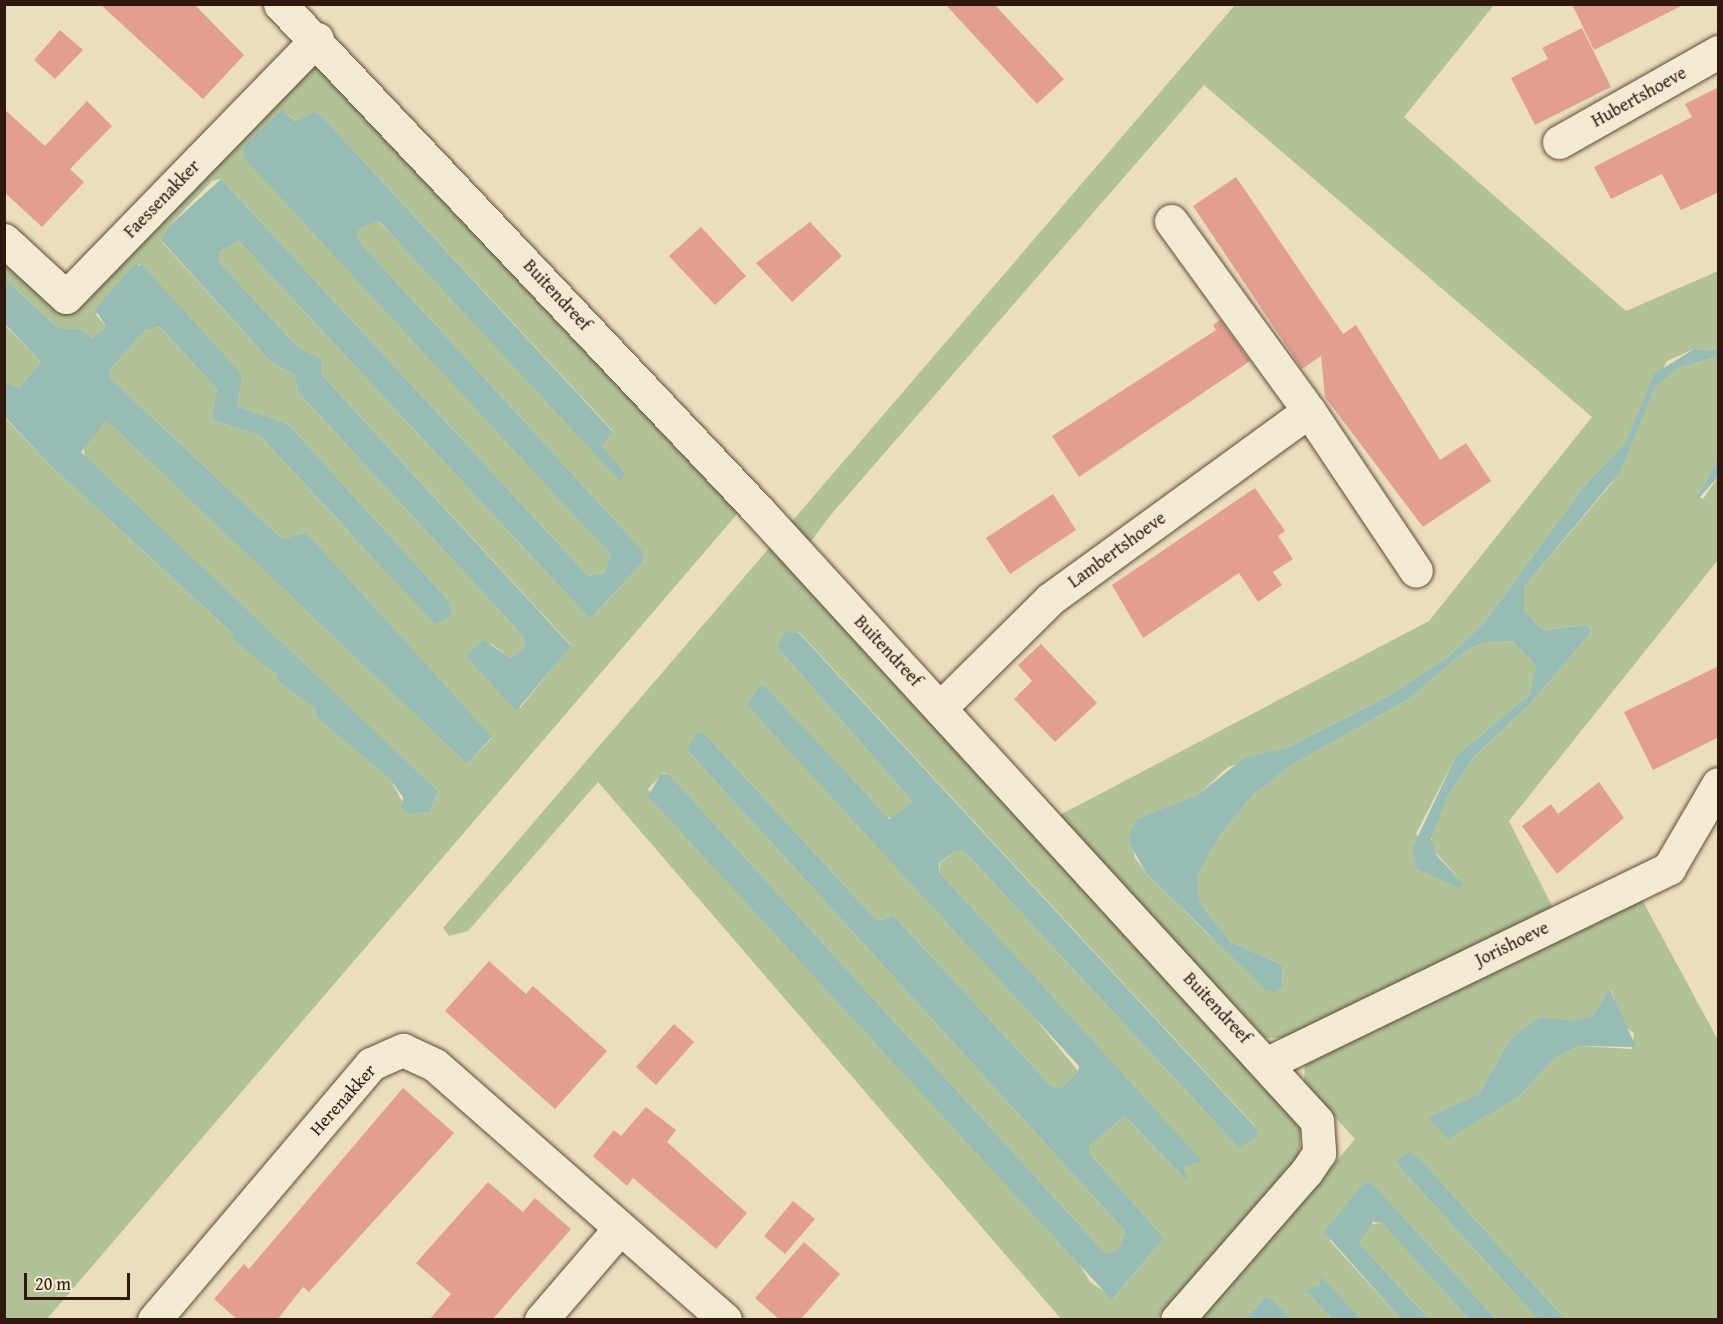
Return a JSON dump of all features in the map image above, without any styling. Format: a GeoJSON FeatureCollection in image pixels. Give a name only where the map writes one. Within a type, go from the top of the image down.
{"type":"FeatureCollection","features":[{"type":"Feature","properties":{"kind":"street","name":"Buitendreef"},"geometry":{"type":"LineString","coordinates":[[280,4],[316,39],[940,708],[1268,1063],[1317,1121],[1318,1153],[1177,1320]]}},
{"type":"Feature","properties":{"kind":"street","name":"Faessenakker"},"geometry":{"type":"LineString","coordinates":[[4,240],[66,297],[316,39]]}},
{"type":"Feature","properties":{"kind":"street","name":"Hubertshoeve"},"geometry":{"type":"LineString","coordinates":[[1559,142],[1719,52]]}},
{"type":"Feature","properties":{"kind":"street"},"geometry":{"type":"LineString","coordinates":[[1171,222],[1310,411],[1416,572]]}},
{"type":"Feature","properties":{"kind":"street","name":"Lambertshoeve"},"geometry":{"type":"LineString","coordinates":[[940,708],[1050,599],[1310,411]]}},
{"type":"Feature","properties":{"kind":"street","name":"Jorishoeve"},"geometry":{"type":"LineString","coordinates":[[1268,1063],[1669,868],[1719,784]]}},
{"type":"Feature","properties":{"kind":"street","name":"Herenakker"},"geometry":{"type":"LineString","coordinates":[[153,1320],[371,1064],[403,1050],[435,1065],[725,1320]]}},
{"type":"Feature","properties":{"kind":"street"},"geometry":{"type":"LineString","coordinates":[[541,1320],[620,1228]]}},
{"type":"Feature","properties":{"kind":"green space"},"geometry":{"type":"Polygon","coordinates":[[[1235,5],[1494,5],[1404,117],[1626,311],[1718,271],[1718,350],[1694,349],[1667,361],[1626,442],[1585,485],[1484,623],[1449,656],[1390,695],[1287,748],[1228,767],[1199,794],[1139,819],[1131,829],[1135,858],[1146,873],[1210,936],[1283,986],[1282,965],[1231,942],[1199,902],[1198,875],[1220,835],[1252,796],[1290,766],[1409,699],[1464,652],[1482,643],[1512,641],[1536,665],[1529,695],[1456,756],[1416,834],[1462,882],[1432,848],[1432,828],[1447,798],[1474,757],[1530,704],[1592,631],[1587,625],[1543,630],[1524,611],[1524,587],[1612,483],[1655,387],[1679,368],[1718,356],[1718,459],[1698,495],[1703,499],[1718,477],[1718,560],[1509,821],[1553,908],[1293,1038],[1264,1038],[1058,816],[1429,621],[1592,417],[1204,85],[829,517],[790,570],[1301,1125],[1299,1158],[1156,1319],[1061,1319],[598,782],[468,931],[449,936],[443,928],[1235,5]],[[799,632],[777,647],[913,802],[894,818],[886,817],[765,686],[1078,1071],[1061,1088],[1051,1086],[893,915],[879,921],[868,911],[705,734],[687,750],[1125,1231],[1120,1247],[1110,1254],[1102,1250],[669,774],[663,773],[648,789],[1073,1253],[1090,1282],[1114,1298],[1164,1238],[1089,1153],[1089,1146],[1125,1116],[1186,1180],[1184,1167],[1201,1161],[939,872],[940,863],[956,850],[965,852],[1239,1148],[1255,1126],[799,632]]]}},
{"type":"Feature","properties":{"kind":"green space"},"geometry":{"type":"Polygon","coordinates":[[[317,64],[738,513],[46,1320],[4,1319],[4,417],[49,464],[277,675],[277,681],[315,708],[316,717],[389,777],[409,814],[430,812],[438,791],[85,457],[83,443],[104,423],[113,425],[467,764],[492,738],[306,532],[282,539],[109,377],[110,370],[145,330],[160,327],[217,389],[212,420],[259,435],[348,531],[449,601],[288,424],[237,406],[242,380],[139,264],[96,315],[106,326],[92,339],[58,328],[5,279],[5,256],[67,313],[301,66],[317,64]],[[281,110],[242,148],[611,555],[604,573],[588,576],[221,179],[212,181],[167,228],[162,242],[271,362],[295,375],[298,392],[523,636],[525,647],[511,658],[490,643],[520,708],[571,645],[322,375],[321,360],[299,348],[219,262],[219,252],[239,241],[590,619],[642,563],[644,552],[362,245],[356,235],[361,228],[378,221],[605,452],[600,446],[613,431],[322,116],[315,111],[297,121],[281,110]]]}},
{"type":"Feature","properties":{"kind":"green space"},"geometry":{"type":"Polygon","coordinates":[[[4,324],[41,362],[19,388],[5,381],[4,324]]]}},
{"type":"Feature","properties":{"kind":"green space"},"geometry":{"type":"Polygon","coordinates":[[[1640,896],[1718,1040],[1718,1319],[1565,1319],[1423,1162],[1403,1171],[1538,1319],[1496,1319],[1371,1182],[1363,1184],[1330,1241],[1401,1319],[1361,1319],[1321,1277],[1319,1286],[1306,1291],[1332,1319],[1291,1319],[1273,1300],[1263,1299],[1245,1319],[1200,1320],[1355,1139],[1304,1083],[1305,1062],[1640,896]],[[1611,989],[1593,1015],[1574,1022],[1542,1017],[1509,1041],[1479,1094],[1450,1111],[1457,1133],[1518,1097],[1556,1057],[1579,1046],[1632,1049],[1634,1033],[1625,1027],[1611,989]]]}},
{"type":"Feature","properties":{"kind":"green space"},"geometry":{"type":"Polygon","coordinates":[[[1382,1223],[1469,1319],[1429,1319],[1359,1243],[1370,1224],[1382,1223]]]}},
{"type":"Feature","properties":{"kind":"water"},"geometry":{"type":"Polygon","coordinates":[[[281,110],[296,121],[315,111],[322,116],[613,432],[601,446],[625,473],[620,481],[379,221],[361,228],[356,235],[362,245],[644,552],[642,563],[590,619],[239,241],[219,252],[219,262],[299,348],[321,359],[322,375],[571,646],[516,711],[466,656],[483,640],[511,658],[525,647],[523,636],[298,392],[295,375],[271,362],[162,241],[167,228],[221,179],[588,576],[604,573],[611,555],[245,159],[242,148],[281,110]]]}},
{"type":"Feature","properties":{"kind":"water"},"geometry":{"type":"Polygon","coordinates":[[[134,265],[143,266],[237,369],[242,380],[237,406],[288,424],[449,601],[451,616],[435,624],[259,435],[212,420],[217,389],[160,327],[145,330],[110,370],[110,378],[282,539],[306,532],[492,737],[467,764],[112,425],[104,423],[81,452],[438,791],[430,812],[409,814],[402,808],[403,797],[388,777],[316,717],[315,708],[277,681],[277,675],[235,641],[233,634],[49,464],[5,417],[5,381],[19,388],[41,362],[5,324],[5,279],[58,328],[81,330],[92,339],[106,326],[95,309],[134,265]]]}},
{"type":"Feature","properties":{"kind":"water"},"geometry":{"type":"Polygon","coordinates":[[[1694,349],[1718,350],[1718,356],[1679,368],[1655,387],[1620,472],[1524,587],[1524,611],[1543,630],[1587,625],[1592,631],[1530,704],[1474,757],[1447,798],[1431,839],[1437,856],[1462,883],[1459,888],[1416,868],[1412,849],[1456,756],[1529,695],[1536,665],[1512,641],[1482,643],[1464,652],[1409,699],[1290,766],[1252,796],[1220,835],[1198,875],[1199,902],[1231,942],[1282,965],[1283,986],[1275,992],[1266,990],[1146,873],[1129,842],[1131,829],[1138,819],[1199,794],[1244,758],[1287,748],[1390,695],[1449,656],[1484,623],[1585,485],[1626,442],[1654,374],[1694,349]]]}},
{"type":"Feature","properties":{"kind":"water"},"geometry":{"type":"Polygon","coordinates":[[[1718,459],[1718,477],[1696,501],[1698,495],[1718,459]]]}},
{"type":"Feature","properties":{"kind":"water"},"geometry":{"type":"Polygon","coordinates":[[[785,632],[799,633],[1257,1129],[1256,1137],[1239,1148],[965,852],[956,850],[939,863],[939,872],[1202,1161],[1184,1167],[1188,1182],[1125,1116],[1089,1146],[1089,1153],[1164,1238],[1112,1300],[648,796],[661,774],[669,774],[1102,1250],[1110,1254],[1120,1247],[1125,1231],[687,750],[697,733],[705,734],[868,911],[879,921],[893,915],[1051,1086],[1061,1088],[1078,1071],[1079,1066],[747,705],[759,686],[765,686],[889,819],[913,802],[777,647],[785,632]]]}},
{"type":"Feature","properties":{"kind":"water"},"geometry":{"type":"Polygon","coordinates":[[[1610,989],[1636,1047],[1579,1046],[1556,1057],[1518,1097],[1448,1139],[1428,1118],[1479,1094],[1509,1041],[1524,1028],[1542,1017],[1574,1021],[1593,1015],[1610,989]]]}},
{"type":"Feature","properties":{"kind":"water"},"geometry":{"type":"Polygon","coordinates":[[[1409,1152],[1423,1162],[1565,1319],[1538,1319],[1403,1171],[1397,1160],[1409,1152]]]}},
{"type":"Feature","properties":{"kind":"water"},"geometry":{"type":"Polygon","coordinates":[[[1371,1182],[1496,1319],[1469,1319],[1382,1223],[1373,1222],[1359,1243],[1429,1319],[1401,1319],[1324,1232],[1363,1184],[1371,1182]]]}},
{"type":"Feature","properties":{"kind":"water"},"geometry":{"type":"Polygon","coordinates":[[[1321,1276],[1361,1319],[1332,1319],[1305,1290],[1319,1286],[1321,1276]]]}},
{"type":"Feature","properties":{"kind":"water"},"geometry":{"type":"Polygon","coordinates":[[[1265,1297],[1273,1300],[1291,1319],[1245,1319],[1265,1297]]]}},
{"type":"Feature","properties":{"kind":"building"},"geometry":{"type":"Polygon","coordinates":[[[100,4],[194,4],[244,55],[203,99],[100,4]]]}},
{"type":"Feature","properties":{"kind":"building"},"geometry":{"type":"Polygon","coordinates":[[[945,4],[994,4],[1064,79],[1037,104],[945,4]]]}},
{"type":"Feature","properties":{"kind":"building"},"geometry":{"type":"Polygon","coordinates":[[[1572,4],[1685,4],[1594,50],[1572,4]]]}},
{"type":"Feature","properties":{"kind":"building"},"geometry":{"type":"Polygon","coordinates":[[[1582,28],[1611,87],[1535,125],[1511,78],[1548,59],[1542,48],[1582,28]]]}},
{"type":"Feature","properties":{"kind":"building"},"geometry":{"type":"Polygon","coordinates":[[[60,30],[83,50],[55,79],[34,60],[60,30]]]}},
{"type":"Feature","properties":{"kind":"building"},"geometry":{"type":"Polygon","coordinates":[[[1719,87],[1719,192],[1681,210],[1662,174],[1611,199],[1594,167],[1692,117],[1685,104],[1719,87]]]}},
{"type":"Feature","properties":{"kind":"building"},"geometry":{"type":"Polygon","coordinates":[[[87,101],[112,126],[70,169],[84,182],[42,227],[4,192],[4,109],[45,146],[87,101]]]}},
{"type":"Feature","properties":{"kind":"building"},"geometry":{"type":"Polygon","coordinates":[[[1236,177],[1343,334],[1356,325],[1440,460],[1466,443],[1491,481],[1423,527],[1325,397],[1321,356],[1302,369],[1193,206],[1236,177]]]}},
{"type":"Feature","properties":{"kind":"building"},"geometry":{"type":"Polygon","coordinates":[[[810,222],[842,256],[792,302],[756,263],[810,222]]]}},
{"type":"Feature","properties":{"kind":"building"},"geometry":{"type":"Polygon","coordinates":[[[701,227],[746,276],[715,305],[669,256],[701,227]]]}},
{"type":"Feature","properties":{"kind":"building"},"geometry":{"type":"Polygon","coordinates":[[[1220,320],[1250,361],[1079,477],[1052,436],[1216,330],[1213,325],[1220,320]]]}},
{"type":"Feature","properties":{"kind":"building"},"geometry":{"type":"Polygon","coordinates":[[[1255,488],[1285,531],[1278,536],[1293,559],[1273,572],[1282,585],[1258,602],[1239,573],[1143,638],[1112,585],[1255,488]]]}},
{"type":"Feature","properties":{"kind":"building"},"geometry":{"type":"Polygon","coordinates":[[[1053,494],[1076,530],[1010,574],[986,538],[1053,494]]]}},
{"type":"Feature","properties":{"kind":"building"},"geometry":{"type":"Polygon","coordinates":[[[1041,644],[1097,703],[1055,742],[1014,699],[1032,681],[1018,665],[1041,644]]]}},
{"type":"Feature","properties":{"kind":"building"},"geometry":{"type":"Polygon","coordinates":[[[1719,666],[1719,737],[1653,770],[1624,712],[1719,666]]]}},
{"type":"Feature","properties":{"kind":"building"},"geometry":{"type":"Polygon","coordinates":[[[1599,782],[1624,818],[1557,874],[1522,826],[1551,804],[1558,814],[1599,782]]]}},
{"type":"Feature","properties":{"kind":"building"},"geometry":{"type":"Polygon","coordinates":[[[489,961],[526,994],[533,986],[607,1051],[555,1109],[445,1011],[489,961]]]}},
{"type":"Feature","properties":{"kind":"building"},"geometry":{"type":"Polygon","coordinates":[[[674,1024],[694,1042],[656,1085],[636,1067],[674,1024]]]}},
{"type":"Feature","properties":{"kind":"building"},"geometry":{"type":"Polygon","coordinates":[[[403,1088],[454,1133],[309,1292],[303,1287],[277,1320],[238,1320],[214,1299],[244,1264],[249,1269],[403,1088]]]}},
{"type":"Feature","properties":{"kind":"building"},"geometry":{"type":"Polygon","coordinates":[[[646,1107],[676,1130],[667,1142],[747,1213],[716,1249],[633,1178],[627,1186],[593,1156],[614,1130],[621,1136],[646,1107]]]}},
{"type":"Feature","properties":{"kind":"building"},"geometry":{"type":"Polygon","coordinates":[[[488,1182],[523,1212],[535,1198],[571,1229],[492,1320],[429,1320],[451,1294],[416,1263],[488,1182]]]}},
{"type":"Feature","properties":{"kind":"building"},"geometry":{"type":"Polygon","coordinates":[[[793,1201],[815,1219],[785,1254],[764,1236],[793,1201]]]}},
{"type":"Feature","properties":{"kind":"building"},"geometry":{"type":"Polygon","coordinates":[[[804,1242],[840,1274],[800,1320],[780,1320],[755,1298],[804,1242]]]}}]}
